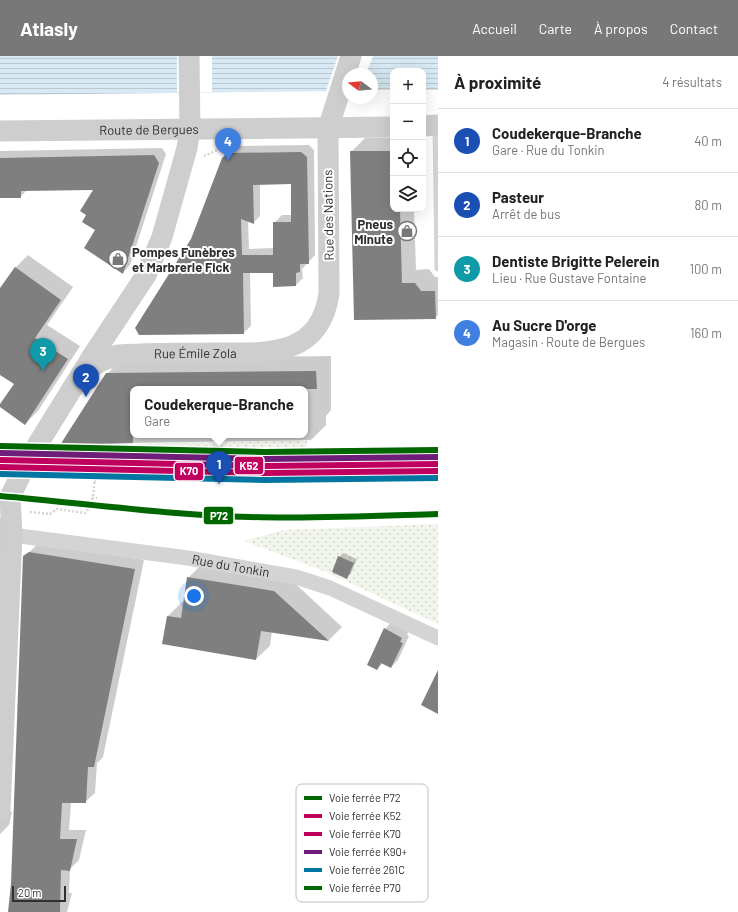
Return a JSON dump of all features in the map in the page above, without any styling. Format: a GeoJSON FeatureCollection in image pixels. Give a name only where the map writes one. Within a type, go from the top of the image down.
{"type":"FeatureCollection","features":[{"type":"Feature","properties":{"kind":"street"},"geometry":{"type":"LineString","coordinates":[[0,811],[12,529],[9,511],[5,503],[39,439],[78,377],[146,275],[155,256],[184,162],[190,129],[189,56]]}},
{"type":"Feature","properties":{"kind":"street","name":"Rue des Nations"},"geometry":{"type":"LineString","coordinates":[[312,332],[324,314],[329,293],[328,129],[351,56]]}},
{"type":"Feature","properties":{"kind":"street","name":"Route de Bergues"},"geometry":{"type":"LineString","coordinates":[[0,131],[328,129],[390,127]]}},
{"type":"Feature","properties":{"kind":"street"},"geometry":{"type":"LineString","coordinates":[[116,320],[116,332],[119,340],[129,349],[147,353]]}},
{"type":"Feature","properties":{"kind":"street","name":"Rue Émile Zola"},"geometry":{"type":"LineString","coordinates":[[78,377],[95,364],[106,358],[147,353],[276,352],[297,344],[312,332]]}},
{"type":"Feature","properties":{"kind":"street","name":"Rue du Tonkin"},"geometry":{"type":"LineString","coordinates":[[12,529],[296,577],[330,588],[438,638]]}},
{"type":"Feature","properties":{"kind":"lane"},"geometry":{"type":"LineString","coordinates":[[432,126],[438,268]]}},
{"type":"Feature","properties":{"kind":"path"},"geometry":{"type":"LineString","coordinates":[[12,529],[28,512],[50,514],[57,509],[85,513],[89,509],[94,481],[94,445],[56,446],[39,439]]}},
{"type":"Feature","properties":{"kind":"path"},"geometry":{"type":"LineString","coordinates":[[94,453],[99,453]]}},
{"type":"Feature","properties":{"kind":"path"},"geometry":{"type":"LineString","coordinates":[[92,498],[97,498]]}},
{"type":"Feature","properties":{"kind":"shaded area"},"geometry":{"type":"Polygon","coordinates":[[[0,56],[438,56],[438,90],[426,90],[426,68],[390,68],[390,90],[378,90],[378,68],[342,68],[342,91],[0,95],[0,56]]]}},
{"type":"Feature","properties":{"kind":"shaded area"},"geometry":{"type":"Polygon","coordinates":[[[307,441],[307,452],[116,452],[111,444],[307,441]]]}},
{"type":"Feature","properties":{"kind":"shaded area"},"geometry":{"type":"Polygon","coordinates":[[[438,524],[438,624],[324,571],[244,541],[284,530],[438,524]]]}},
{"type":"Feature","properties":{"kind":"pier"},"geometry":{"type":"Polygon","coordinates":[[[177,56],[212,56],[212,92],[177,92],[177,56]]]}},
{"type":"Feature","properties":{"kind":"pier"},"geometry":{"type":"Polygon","coordinates":[[[338,56],[373,56],[368,68],[342,68],[342,91],[326,91],[338,56]]]}},
{"type":"Feature","properties":{"kind":"building"},"geometry":{"type":"Polygon","coordinates":[[[350,151],[390,151],[390,212],[400,212],[402,283],[415,283],[421,291],[435,291],[436,319],[354,320],[350,151]]]}},
{"type":"Feature","properties":{"kind":"building"},"geometry":{"type":"Polygon","coordinates":[[[301,152],[307,157],[309,264],[300,264],[300,272],[296,273],[296,286],[273,287],[273,273],[243,273],[244,334],[139,335],[135,328],[191,239],[222,158],[228,153],[301,152]],[[291,184],[253,185],[254,224],[241,219],[242,255],[273,255],[273,222],[291,222],[291,184]]]}},
{"type":"Feature","properties":{"kind":"building"},"geometry":{"type":"Polygon","coordinates":[[[154,155],[159,163],[123,274],[84,248],[95,230],[82,222],[86,215],[80,211],[93,190],[21,191],[21,198],[0,198],[0,158],[154,155]]]}},
{"type":"Feature","properties":{"kind":"building"},"geometry":{"type":"Polygon","coordinates":[[[15,267],[61,300],[35,338],[68,359],[25,425],[0,407],[0,404],[14,384],[0,375],[0,288],[15,267]]]}},
{"type":"Feature","properties":{"kind":"building"},"geometry":{"type":"Polygon","coordinates":[[[316,371],[317,389],[308,389],[308,386],[130,386],[130,438],[133,438],[133,443],[60,445],[106,373],[316,371]]]}},
{"type":"Feature","properties":{"kind":"building"},"geometry":{"type":"Polygon","coordinates":[[[29,552],[135,569],[94,767],[88,767],[86,803],[62,803],[60,839],[77,839],[70,871],[61,870],[60,912],[8,912],[11,884],[23,556],[29,552]]]}},
{"type":"Feature","properties":{"kind":"building"},"geometry":{"type":"Polygon","coordinates":[[[338,556],[354,563],[347,579],[332,572],[338,556]]]}},
{"type":"Feature","properties":{"kind":"building"},"geometry":{"type":"Polygon","coordinates":[[[187,577],[274,591],[329,641],[261,631],[256,660],[162,644],[167,616],[181,618],[187,577]]]}},
{"type":"Feature","properties":{"kind":"building"},"geometry":{"type":"Polygon","coordinates":[[[384,628],[402,638],[400,642],[403,643],[391,668],[381,663],[377,670],[367,665],[384,628]]]}},
{"type":"Feature","properties":{"kind":"building"},"geometry":{"type":"Polygon","coordinates":[[[438,670],[438,714],[421,705],[438,670]]]}},
{"type":"Feature","properties":{"kind":"rail line","name":"P70"},"geometry":{"type":"LineString","coordinates":[[0,446],[264,452],[438,450]]}},
{"type":"Feature","properties":{"kind":"rail line","name":"K90+"},"geometry":{"type":"LineString","coordinates":[[0,453],[264,459],[438,457]]}},
{"type":"Feature","properties":{"kind":"rail line","name":"K52"},"geometry":{"type":"LineString","coordinates":[[0,460],[264,466],[438,464]]}},
{"type":"Feature","properties":{"kind":"rail line","name":"K70"},"geometry":{"type":"LineString","coordinates":[[0,467],[264,473],[438,471]]}},
{"type":"Feature","properties":{"kind":"rail line","name":"261C"},"geometry":{"type":"LineString","coordinates":[[0,474],[264,480],[438,478]]}},
{"type":"Feature","properties":{"kind":"rail line","name":"P72"},"geometry":{"type":"LineString","coordinates":[[0,496],[219,516],[297,518],[438,514]]}},
{"type":"Feature","properties":{"kind":"place","name":"Au Sucre D'orge"},"geometry":{"type":"Point","coordinates":[228,161]}},
{"type":"Feature","properties":{"kind":"place","name":"Pneus Minute"},"geometry":{"type":"Point","coordinates":[407,231]}},
{"type":"Feature","properties":{"kind":"place","name":"Pompes Funèbres et Marbrerie Fick"},"geometry":{"type":"Point","coordinates":[118,259]}},
{"type":"Feature","properties":{"kind":"place","name":"Dentiste Brigitte Pelerein"},"geometry":{"type":"Point","coordinates":[43,371]}},
{"type":"Feature","properties":{"kind":"place","name":"Pasteur"},"geometry":{"type":"Point","coordinates":[86,397]}},
{"type":"Feature","properties":{"kind":"place","name":"Coudekerque-Branche"},"geometry":{"type":"Point","coordinates":[219,484]}}]}
